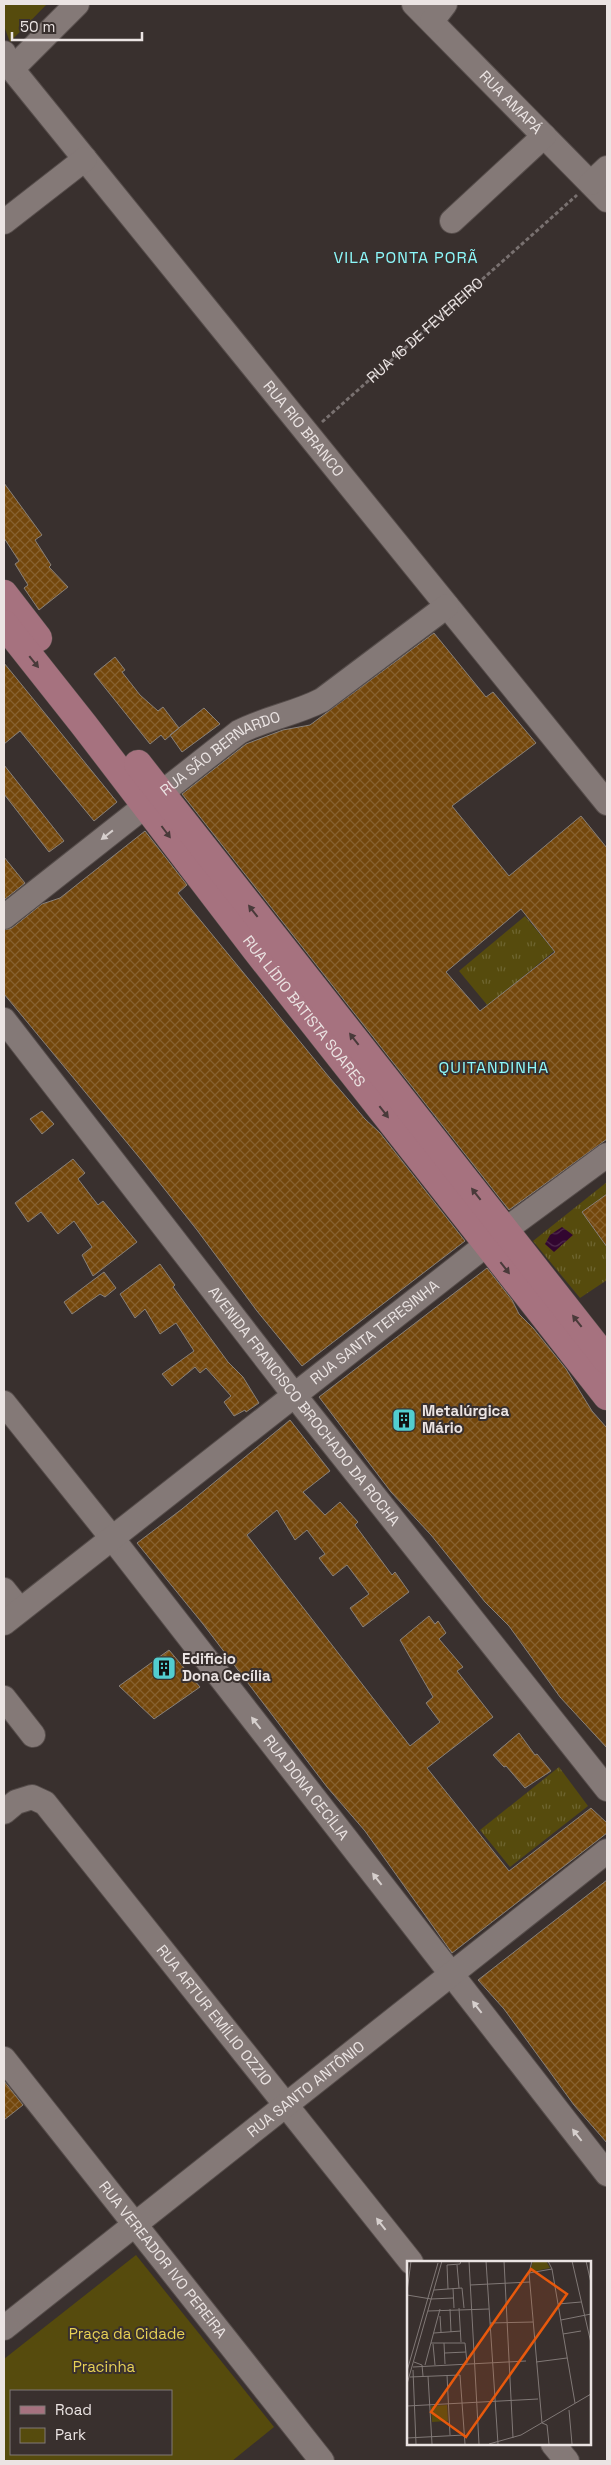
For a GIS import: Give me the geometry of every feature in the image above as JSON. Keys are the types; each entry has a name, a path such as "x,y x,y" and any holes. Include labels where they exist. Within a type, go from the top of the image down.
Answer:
{"main road":[{"name":"RUA LÍDIO BATISTA SOARES","path":"4,594 153,799 496,1237 607,1396"},
{"name":"RUA LÍDIO BATISTA SOARES","path":"4,624 153,799"},
{"name":"RUA LÍDIO BATISTA SOARES","path":"496,1237 607,1360"}],"street":[{"path":"8,61 77,4"},
{"name":"RUA AMAPÁ","path":"414,4 438,12 544,136 599,175 607,200"},
{"name":"RUA RIO BRANCO","path":"8,61 607,803"},
{"path":"452,222 544,136"},
{"path":"4,222 85,158"},
{"name":"RUA SÃO BERNARDO","path":"4,917 239,732 259,722 307,708 322,700 447,606"},
{"name":"AVENIDA FRANCISCO BROCHADO DA ROCHA","path":"4,1020 295,1396 607,1789"},
{"name":"RUA SANTA TERESINHA","path":"12,1616 496,1237 607,1155"},
{"name":"RUA DONA CECÍLIA","path":"4,1403 112,1538 607,2174"},
{"path":"4,1590 12,1616"},
{"path":"4,1698 33,1736"},
{"name":"RUA ARTUR EMÍLIO OZZIO","path":"4,1812 16,1802 32,1796 45,1803 410,2261"},
{"name":"RUA SANTO ANTÔNIO","path":"4,2328 607,1851"},
{"name":"RUA VEREADOR IVO PEREIRA","path":"4,2058 322,2461"}],"path":[{"name":"RUA 16 DE FEVEREIRO","path":"308,434 599,175"}],"green space":[{"path":"4,4 47,4 10,42 4,26"},
{"path":"525,916 554,951 488,1006 459,971"},
{"path":"607,1182 607,1194 582,1212 607,1247 607,1280 580,1298 533,1241"},
{"path":"559,1767 588,1806 510,1867 480,1830"},
{"name":"Praça da Cidade","path":"136,2255 274,2427 232,2461 4,2461 4,2359"}],"water":[{"path":"562,1227 573,1235 554,1252 545,1244 550,1235"}],"building":[{"path":"4,483 42,535 35,540 51,565 49,567 68,587 39,610 24,588 28,585 15,564 19,561 4,538"},
{"path":"434,633 486,697 493,692 536,743 452,806 509,876 581,816 607,848 607,1139 509,1210 182,794 246,744 283,730 310,725","holes":["521,909 555,952 480,1011 446,972"]},
{"path":"115,657 125,670 122,672 140,695 158,711 163,707 179,728 165,740 161,735 150,744 94,674"},
{"path":"4,663 117,802 94,821 20,731 4,744"},
{"path":"204,708 220,724 182,752 170,735"},
{"path":"4,765 64,841 49,852 4,794"},
{"path":"145,831 187,885 178,893 329,1077 365,1119 380,1133 465,1241 302,1366 257,1311 197,1230 143,1162 4,994 4,930 12,928 42,904 60,898"},
{"path":"4,857 25,883 4,900"},
{"path":"42,1111 54,1124 42,1134 30,1119"},
{"path":"73,1159 85,1173 78,1179 98,1205 103,1201 137,1242 93,1276 82,1255 92,1247 74,1221 58,1234 41,1212 28,1222 15,1203"},
{"path":"607,1194 607,1247 582,1212"},
{"path":"160,1264 175,1285 173,1287 228,1362 243,1377 259,1403 246,1412 245,1410 234,1416 224,1402 231,1396 206,1368 200,1373 195,1367 172,1386 162,1374 194,1351 176,1323 160,1334 145,1309 135,1318 120,1294"},
{"path":"487,1268 512,1300 519,1314 533,1328 566,1369 592,1411 607,1428 607,1748 560,1697 509,1626 485,1602 431,1535 391,1492 319,1397"},
{"path":"104,1272 116,1288 105,1297 100,1294 72,1314 64,1302"},
{"path":"290,1420 330,1471 303,1492 325,1515 340,1502 358,1522 355,1525 392,1575 395,1572 409,1592 363,1627 350,1608 369,1594 347,1565 333,1576 319,1558 325,1554 307,1530 295,1540 277,1510 247,1535 410,1746 440,1722 426,1703 433,1697 400,1640 429,1616 435,1624 438,1621 446,1633 439,1639 463,1667 457,1671 493,1717 427,1768 509,1871 591,1808 607,1823 607,1833 452,1953 365,1831 327,1787 203,1624 137,1543 182,1509"},
{"name":"Edificio Dona Cecília","path":"169,1650 200,1687 154,1719 119,1686"},
{"path":"519,1733 535,1755 537,1754 551,1771 525,1788 506,1766 504,1767 493,1755"},
{"path":"607,1880 607,2143 574,2105 504,2009 478,1980"},
{"path":"4,2081 23,2105 4,2120"}],"place":[{"name":"Metalúrgica Mário","path":"404,1420"},
{"name":"Edificio Dona Cecília","path":"164,1668"}],"district":[{"name":"VILA PONTA PORÃ","path":"406,257"},
{"name":"QUITANDINHA","path":"494,1067"}],"park label":[{"name":"Pracinha","path":"104,2367"}]}
